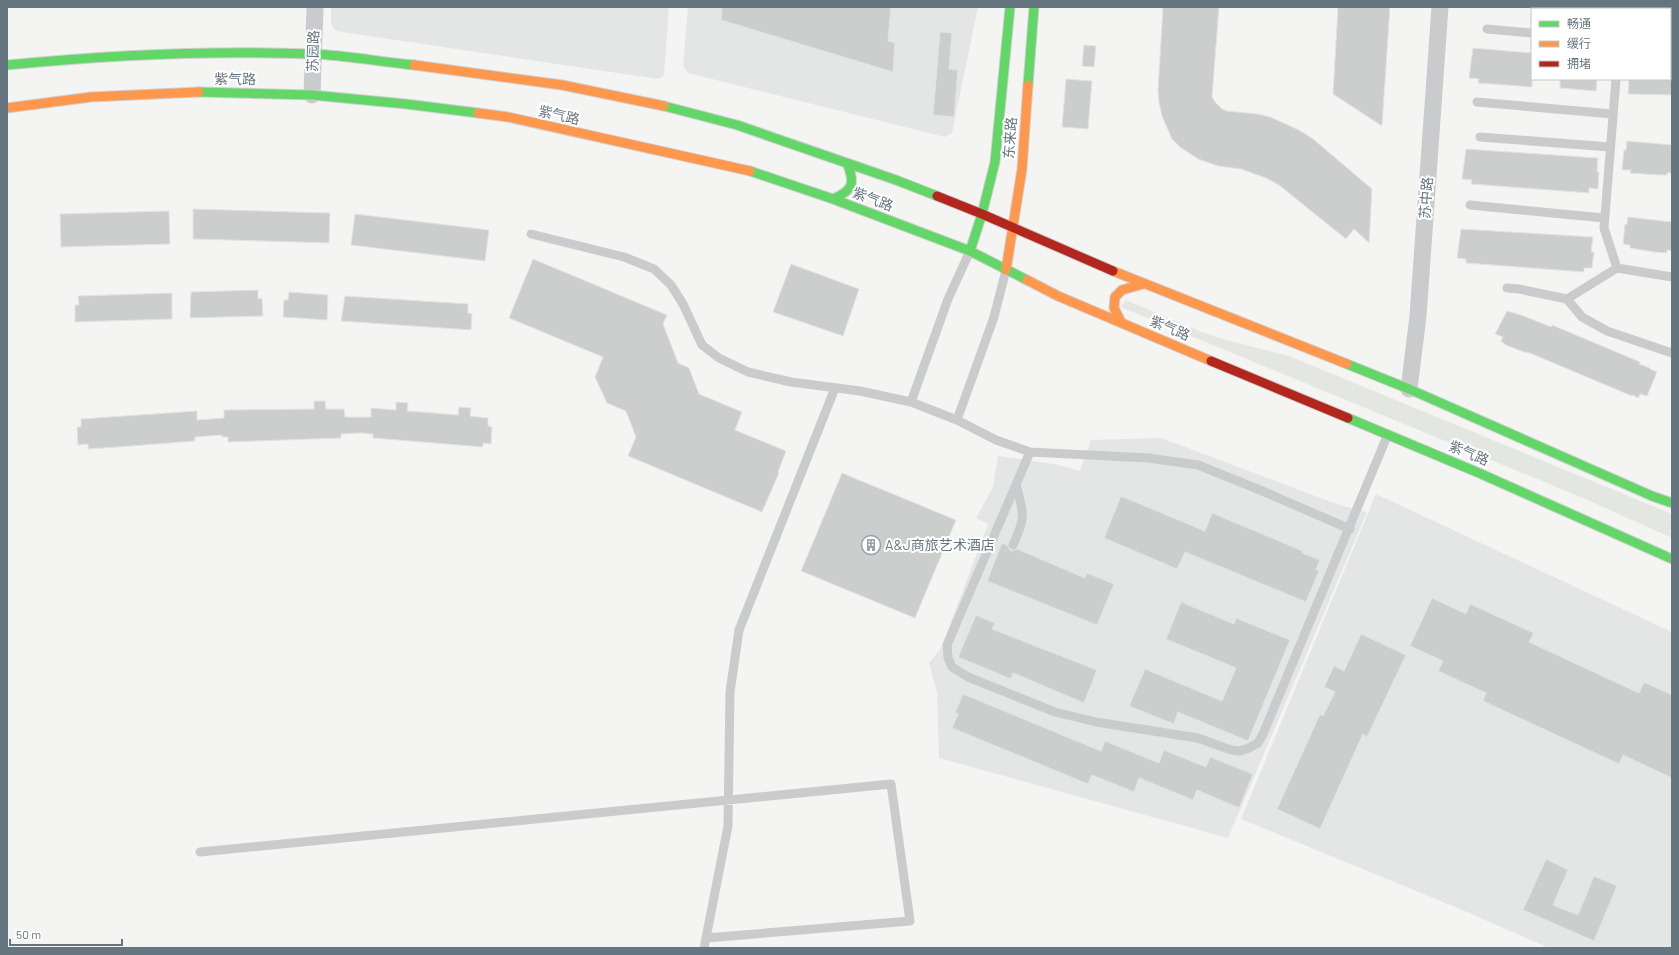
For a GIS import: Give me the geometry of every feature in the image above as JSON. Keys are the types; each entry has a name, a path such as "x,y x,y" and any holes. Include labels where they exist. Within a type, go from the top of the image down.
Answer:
{"main road":[{"name":"东来路","path":"970,251 982,214 995,162 1010,7"},
{"name":"东来路","path":"1006,270 1022,169 1034,7"},
{"name":"紫气路","path":"7,65 86,57 182,53 313,54 562,85 644,101 737,125 896,180 982,214 1143,284 1409,389 1645,493 1672,503"},
{"name":"紫气路","path":"7,108 91,97 185,92 312,95 406,104 508,118 749,171 833,199 970,251 1058,296 1388,434 1672,559"},
{"path":"833,199 846,194 852,184 852,175 847,163"},
{"path":"1121,322 1113,307 1114,297 1123,289 1143,284"}],"street":[{"name":"苏园路","path":"312,95 315,7"},
{"name":"苏中路","path":"1409,389 1418,316 1440,7"}],"lane":[{"path":"1487,29 1531,33"},
{"path":"1616,80 1604,228 1617,268"},
{"path":"1477,102 1613,114"},
{"path":"1480,137 1610,147"},
{"path":"1470,205 1604,218"},
{"path":"531,234 624,257 654,269 672,285 683,304 702,345 719,358 748,372 790,382 860,391 911,402 957,420 996,440 1030,452 1148,458 1198,465 1350,529"},
{"path":"911,402 948,299 970,251"},
{"path":"1566,299 1617,268 1672,277"},
{"path":"957,420 994,317 1006,270"},
{"path":"1506,288 1519,289 1566,299 1582,317 1608,331 1672,353"},
{"path":"704,948 728,826 730,692 739,630 835,388"},
{"path":"1030,452 947,645 948,658 952,667 968,677 1055,712 1096,722 1198,738 1231,750 1240,751 1258,743 1263,734 1350,529 1388,434"},
{"path":"1013,545 1022,525 1023,511 1016,485"},
{"path":"200,852 891,784 910,921 706,938"}],"shaded area":[{"path":"331,7 669,7 664,75 658,79 336,31 331,24"},
{"path":"688,7 978,7 952,133 945,137 688,73 683,66"},
{"path":"1126,300 1199,331 1226,340 1289,356 1672,514 1672,538 1583,498 1121,307"},
{"path":"1161,438 1339,505 1367,512 1228,838 939,758 937,693 929,663 941,648 988,524 976,518 993,487 998,456 1055,464 1080,471 1091,440"},
{"path":"1376,494 1672,632 1672,948 1549,948 1460,909 1241,819"}],"building":[{"path":"722,7 891,7 888,41 895,43 893,72 721,20"},
{"path":"1163,7 1219,7 1212,97 1215,102 1222,109 1227,111 1258,114 1270,117 1299,130 1313,139 1372,189 1369,243 1354,229 1346,239 1279,185 1266,178 1241,169 1218,166 1198,159 1180,147 1172,139 1162,116 1158,90"},
{"path":"1338,7 1390,7 1382,126 1333,94"},
{"path":"940,32 952,33 949,69 958,70 954,117 933,115"},
{"path":"1084,45 1096,46 1094,67 1082,66"},
{"path":"1473,48 1531,53 1532,87 1478,83 1479,79 1469,78"},
{"path":"1066,79 1092,81 1088,129 1062,127"},
{"path":"1672,79 1672,95 1628,94 1629,80"},
{"path":"1560,80 1597,80 1596,91 1560,88"},
{"path":"1627,141 1672,145 1672,173 1660,175 1630,173 1631,170 1622,170 1624,150 1626,150"},
{"path":"1466,149 1598,158 1598,189 1589,188 1589,193 1471,184 1472,180 1462,179"},
{"path":"193,209 330,213 329,243 193,239"},
{"path":"169,211 170,244 61,247 60,214"},
{"path":"355,214 489,230 485,261 351,245"},
{"path":"1628,217 1672,222 1672,251 1667,250 1667,253 1654,252 1630,248 1630,245 1623,244 1625,224 1627,225"},
{"path":"1461,229 1593,237 1591,252 1594,252 1592,268 1584,268 1584,272 1466,263 1466,259 1457,258"},
{"path":"533,259 667,315 663,324 678,363 689,368 699,394 742,412 735,430 786,451 778,472 779,473 762,512 628,456 636,437 626,411 607,403 595,377 603,357 509,318"},
{"path":"791,264 859,289 843,336 773,312"},
{"path":"258,290 258,299 262,298 263,316 190,318 191,292"},
{"path":"289,292 328,295 327,320 283,317 284,300 288,300"},
{"path":"172,293 172,319 75,322 75,305 79,305 78,296"},
{"path":"345,296 468,304 468,313 472,314 471,330 341,321"},
{"path":"1507,311 1551,327 1552,325 1640,362 1639,364 1657,372 1647,396 1640,394 1638,398 1633,395 1632,396 1530,353 1506,345 1501,341 1503,337 1495,334"},
{"path":"314,401 325,401 326,409 344,409 345,417 371,417 371,408 396,410 396,402 408,403 407,411 458,415 459,407 471,408 470,416 488,418 488,426 492,427 491,444 483,443 483,447 373,438 373,434 361,433 341,434 341,438 228,442 228,437 222,437 222,435 195,437 195,441 88,449 88,444 78,445 77,427 81,427 81,419 197,411 197,420 224,418 224,410 314,409"},
{"name":"A&J商旅艺术酒店","path":"842,473 956,520 915,618 801,571"},
{"path":"1121,496 1205,531 1212,513 1303,551 1302,553 1320,560 1316,569 1319,571 1306,602 1185,552 1177,569 1104,538"},
{"path":"1002,543 1007,545 1011,551 1017,549 1085,578 1087,573 1114,584 1097,625 987,581"},
{"path":"1432,598 1466,614 1470,604 1534,633 1529,642 1639,693 1644,682 1672,695 1672,778 1623,755 1619,764 1483,701 1486,693 1438,671 1443,661 1410,646"},
{"path":"1181,602 1234,624 1236,618 1290,640 1248,741 1178,712 1174,724 1129,706 1145,669 1222,701 1236,668 1166,639"},
{"path":"976,615 995,623 992,629 1097,670 1084,703 1013,673 1011,679 958,657"},
{"path":"1361,634 1406,655 1367,737 1363,734 1320,829 1277,809 1320,714 1323,716 1335,692 1324,687 1334,666 1344,671"},
{"path":"963,694 1101,751 1105,741 1159,763 1164,750 1206,767 1210,757 1253,774 1239,808 1197,790 1193,800 1139,778 1134,792 1092,775 1088,784 952,728 958,714 955,713"},
{"path":"1546,859 1568,870 1553,905 1578,915 1594,876 1617,886 1594,941 1523,910"}],"traffic: fast":[{"path":"970,251 982,214 995,162 1010,7"},
{"path":"1028,85 1034,7"},
{"path":"7,65 83,58 197,53 274,53 325,55 414,65"},
{"path":"199,92 312,95 478,113"},
{"path":"664,106 737,125 896,180 937,196"},
{"path":"833,199 840,196 849,189 851,185 852,181 847,163"},
{"path":"750,171 833,199 970,251 1027,280"},
{"path":"1347,364 1409,389 1652,496 1672,503"},
{"path":"1348,418 1479,473 1672,559"}],"traffic: slow":[{"path":"414,65 562,85 664,106"},
{"path":"1006,270 1022,169 1028,85"},
{"path":"7,108 91,97 199,92"},
{"path":"478,113 508,117 750,171"},
{"path":"1113,271 1347,364"},
{"path":"1027,280 1058,296 1211,361"},
{"path":"1121,322 1114,308 1115,297 1122,290 1143,284"}],"traffic: jam":[{"path":"937,196 1113,271"},
{"path":"1211,361 1348,418"}],"place":[{"name":"A&J商旅艺术酒店","path":"871,545"}]}
